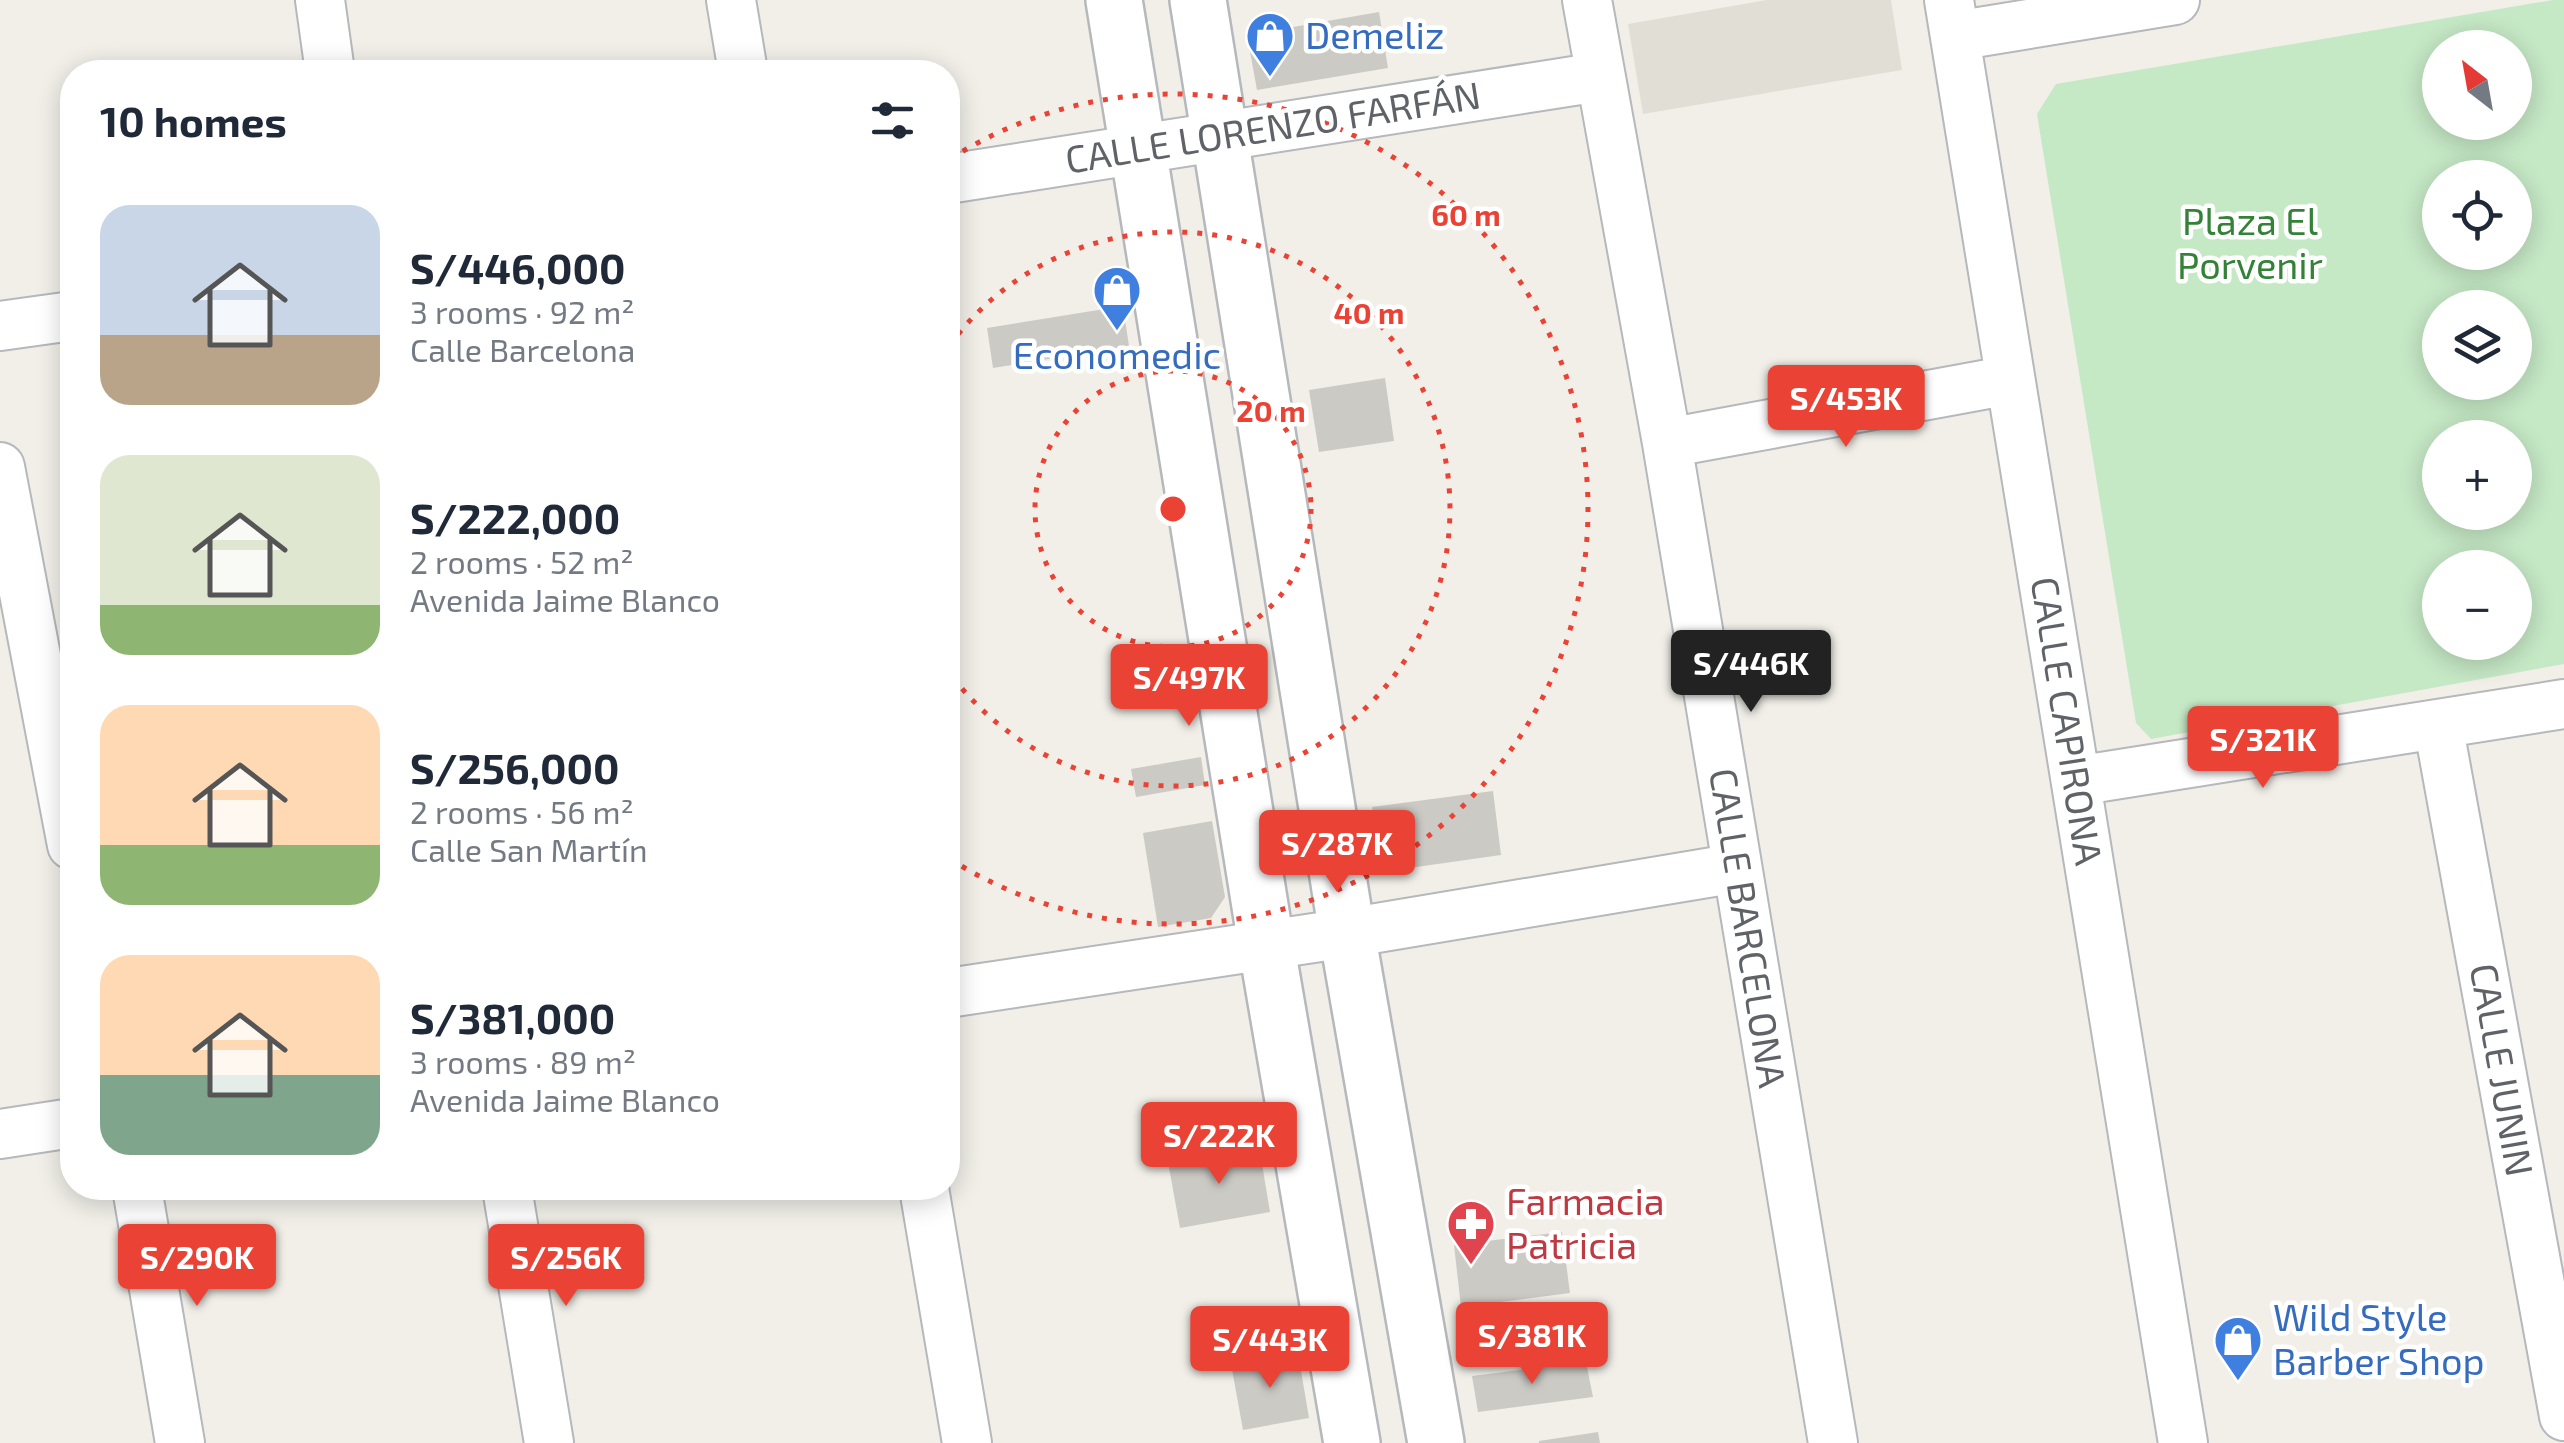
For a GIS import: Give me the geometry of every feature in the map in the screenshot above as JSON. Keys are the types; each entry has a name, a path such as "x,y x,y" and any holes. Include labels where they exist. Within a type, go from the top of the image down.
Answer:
{"street":[{"path":"320,0 328,60"},
{"path":"731,0 741,60"},
{"path":"1114,0 1266,944 1352,1443"},
{"path":"1198,0 1347,933 1436,1443"},
{"name":"CALLE BARCELONA","path":"1587,0 1667,444 1833,1443"},
{"path":"1952,18 2174,0"},
{"name":"CALLE CAPIRONA","path":"1952,18 2183,1443"},
{"name":"CALLE LORENZO FARFÁN","path":"960,177 1599,77"},
{"path":"0,326 60,318"},
{"path":"1667,444 2010,380"},
{"path":"0,467 60,782"},
{"path":"2076,781 2564,704"},
{"name":"CALLE JUNIN","path":"2438,724 2564,1416"},
{"path":"960,990 1347,933 1738,868"},
{"path":"0,1134 60,1125"},
{"path":"139,1200 180,1443"},
{"path":"508,1200 550,1443"},
{"path":"926,1200 967,1443"}],"shaded area":[{"path":"1767,0 1891,0 1902,70 1643,114 1628,24"}],"green space":[{"name":"Plaza El Porvenir","path":"2564,0 2564,664 2151,739 2136,723 2037,114 2056,84"}],"building":[{"path":"1379,12 1388,68 1257,90 1247,35"},
{"path":"1123,306 1129,346 993,368 987,328"},
{"path":"1385,378 1394,441 1319,452 1309,390"},
{"path":"1201,757 1205,785 1136,797 1131,769"},
{"path":"1493,791 1501,855 1381,872 1372,807"},
{"path":"1212,821 1225,897 1211,918 1158,927 1143,833"},
{"path":"1259,1146 1270,1212 1180,1228 1168,1162"},
{"path":"1562,1232 1570,1293 1461,1307 1454,1245"},
{"path":"1298,1353 1309,1418 1243,1430 1231,1364"},
{"path":"1586,1362 1593,1397 1478,1412 1472,1376"},
{"path":"1598,1432 1600,1443 1539,1443 1539,1441"}],"place":[{"name":"Demeliz","path":"1270,78"},
{"name":"Economedic","path":"1117,332"},
{"name":"Farmacia Patricia","path":"1471,1266"},
{"name":"Wild Style Barber Shop","path":"2238,1382"}]}
